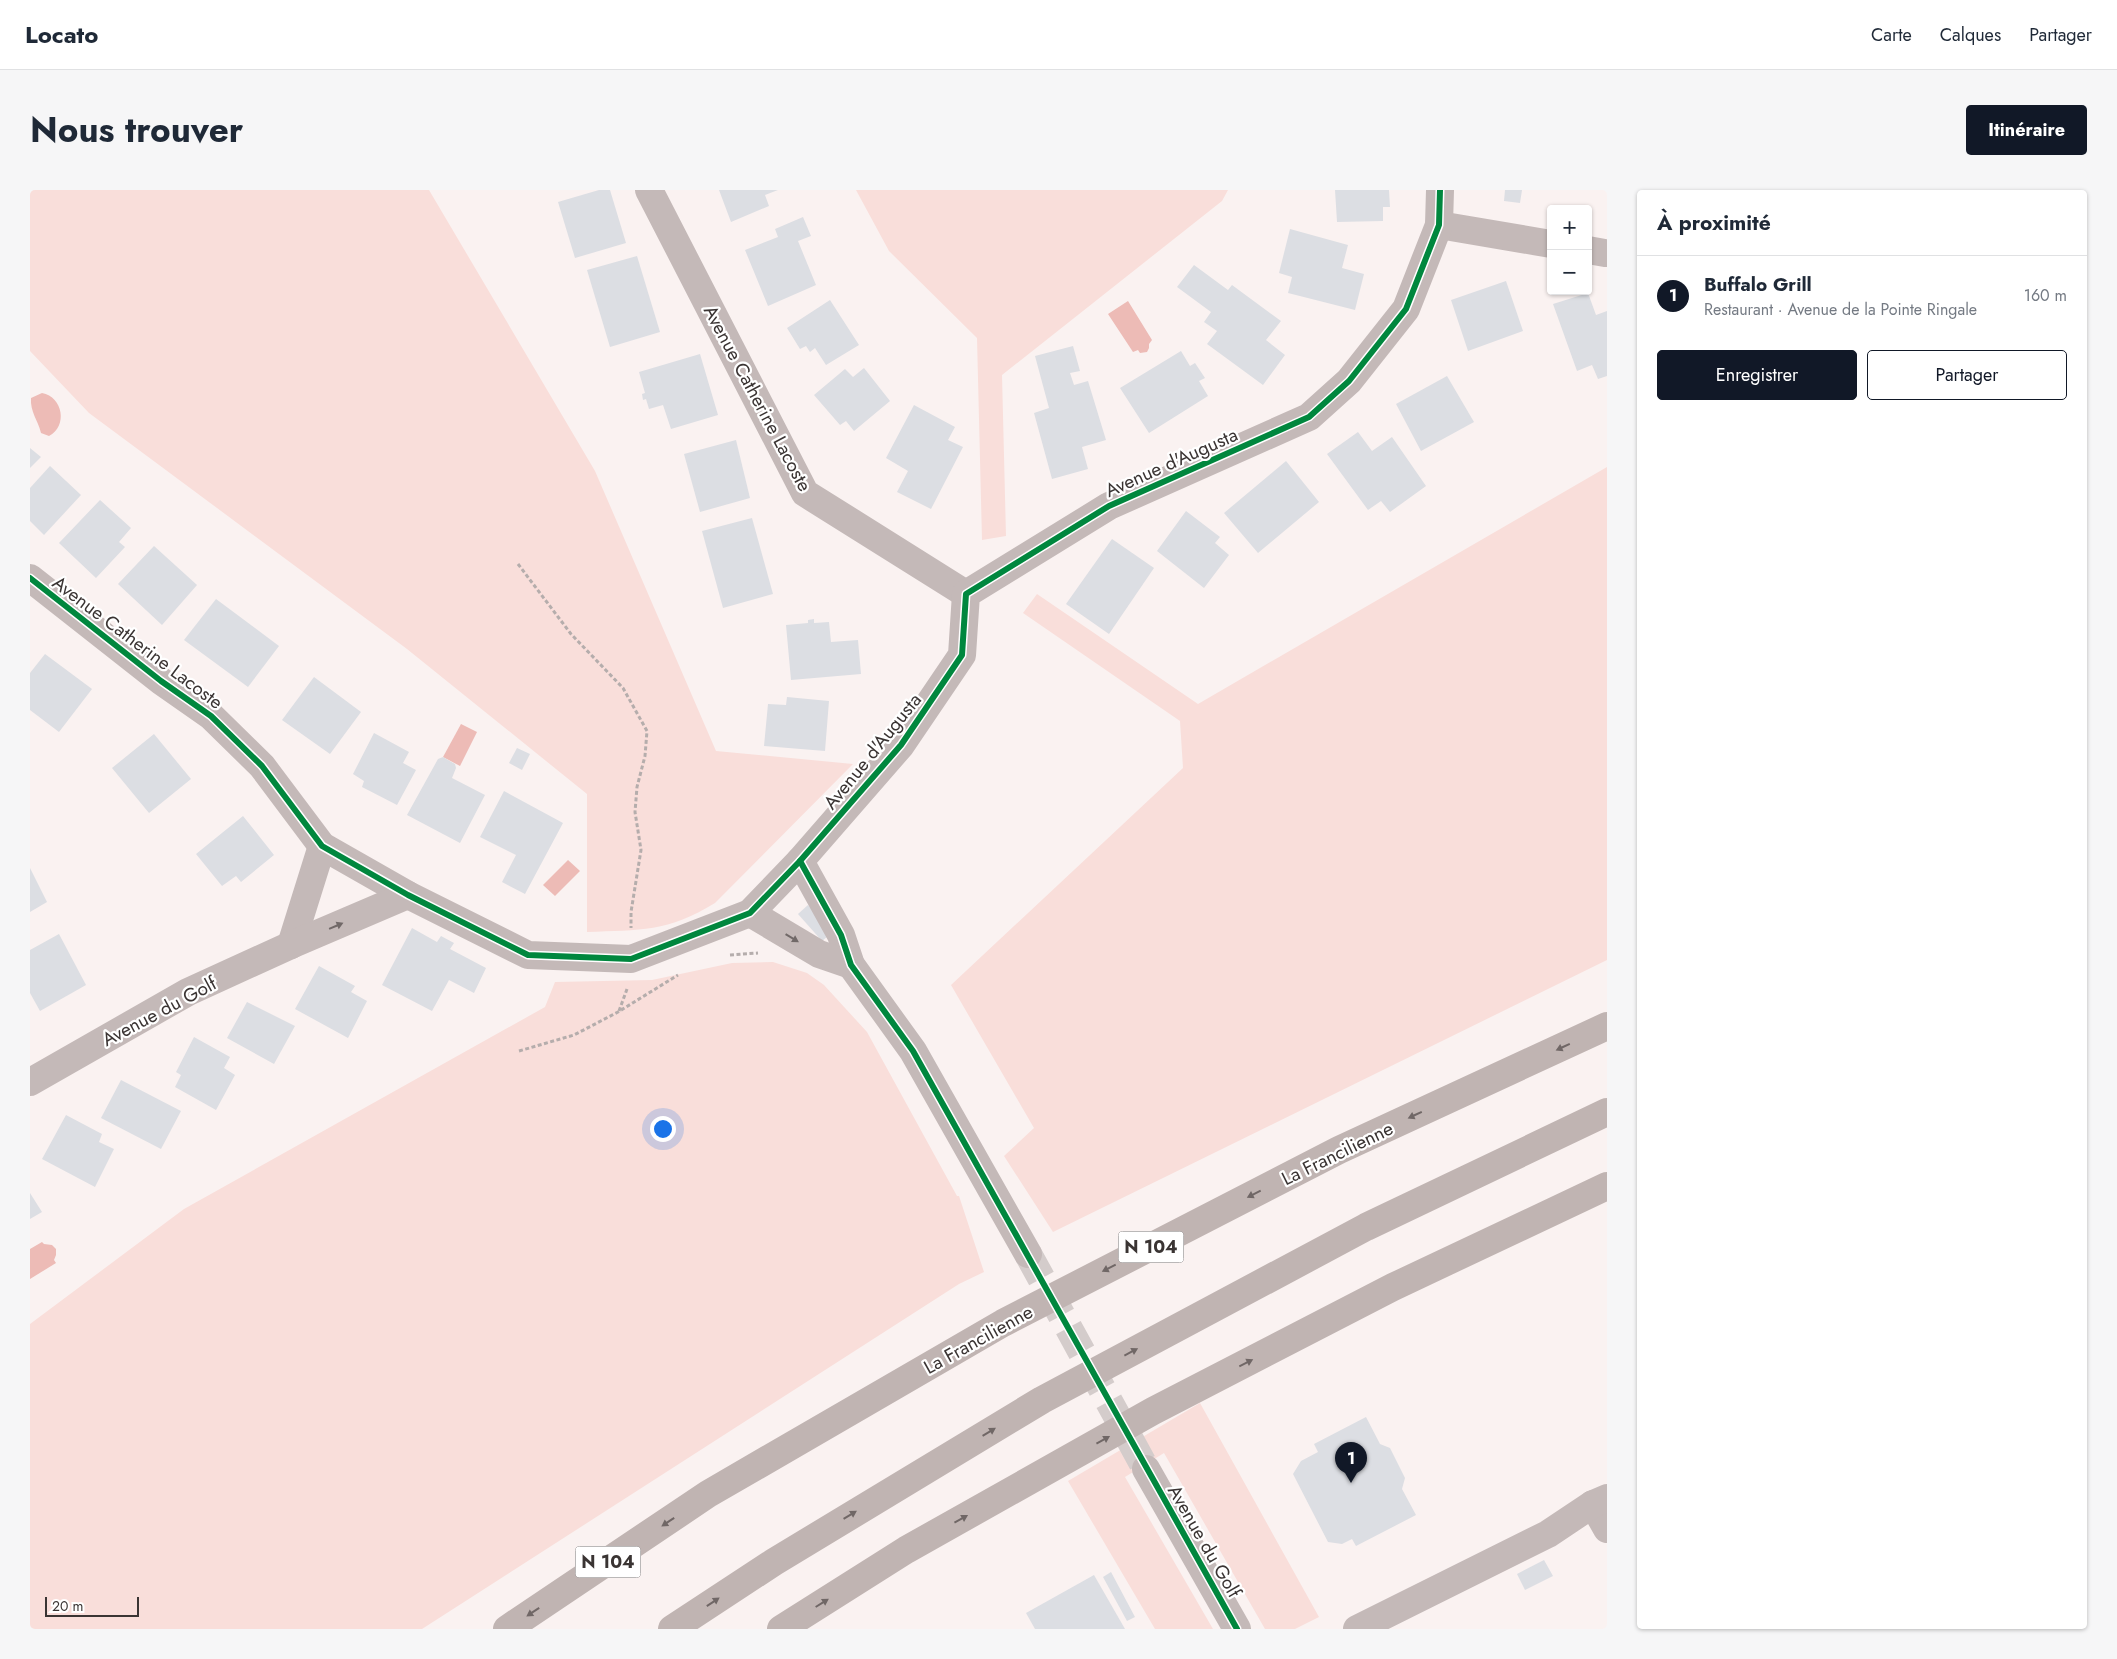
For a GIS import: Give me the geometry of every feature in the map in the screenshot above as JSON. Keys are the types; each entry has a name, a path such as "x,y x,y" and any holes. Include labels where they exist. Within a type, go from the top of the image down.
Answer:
{"highway":[{"name":"La Francilienne","path":"507,1629 708,1494 1003,1323 1340,1150 1607,1026"},
{"path":"672,1629 774,1562 1042,1400 1366,1227 1607,1112"},
{"path":"1572,1130 1607,1134"},
{"path":"781,1629 906,1550 1153,1412 1393,1287 1607,1186"}],"street":[{"name":"Avenue Catherine Lacoste","path":"649,190 805,493 966,594"},
{"name":"Avenue d'Augusta","path":"750,913 800,861 901,745 962,655 966,594 1109,506 1309,416 1349,381 1406,309 1439,225 1440,190"},
{"path":"1439,225 1547,243"},
{"name":"Avenue Catherine Lacoste","path":"30,578 161,681 212,716 262,766 322,846"},
{"path":"291,945 322,846 408,895 528,954 631,959 750,913 819,954 851,965"},
{"path":"800,861 841,935 851,965 913,1051 1028,1254"},
{"name":"Avenue du Golf","path":"30,1082 188,992 408,895"},
{"name":"Avenue du Golf","path":"1146,1469 1237,1629"},
{"path":"1357,1629 1548,1534 1600,1501 1607,1529"}],"path":[{"path":"518,564 571,634 622,688 647,731 645,756 636,787 635,812 641,850 631,912 631,959 627,990 618,1012"},
{"path":"724,955 761,953"},
{"path":"519,1051 574,1034 618,1012 684,971"}],"shaded area":[{"path":"30,190 429,190 595,471 716,751 853,764 715,903 683,919 653,928 587,932 587,794 407,649 89,413 30,351"},
{"path":"856,190 1228,190 1222,201 1002,375 1006,536 982,540 977,338 889,251"},
{"path":"1128,301 1152,340 1147,352 1140,353 1138,350 1133,352 1108,314"},
{"path":"42,393 55,400 60,412 59,426 49,436 41,433 32,408 31,398"},
{"path":"1607,467 1607,960 1053,1232 1004,1156 1034,1128 951,985 1183,768 1180,721 1023,613 1037,594 1198,704"},
{"path":"461,724 477,732 460,766 443,757"},
{"path":"568,860 580,871 555,896 543,885"},
{"path":"773,962 807,973 824,985 867,1032 957,1196 959,1196 984,1272 959,1284 422,1629 30,1629 30,1324 184,1209 545,1007 555,982 652,980 732,963"},
{"path":"42,1242 52,1245 56,1249 54,1260 56,1263 30,1279 30,1249"},
{"path":"1200,1403 1319,1617 1295,1629 1265,1629 1164,1453 1125,1477 1213,1629 1155,1629 1068,1481"}],"building":[{"path":"599,190 610,190 626,243 575,258 558,202"},
{"path":"719,190 778,190 765,195 769,206 731,222"},
{"path":"1335,190 1389,190 1390,207 1383,207 1383,221 1337,222"},
{"path":"1505,190 1522,190 1520,203 1504,201"},
{"path":"803,217 811,236 798,241 816,285 768,306 745,250 778,237 775,229"},
{"path":"1290,229 1348,245 1342,268 1364,274 1355,310 1288,293 1292,277 1279,273"},
{"path":"637,256 660,332 610,347 587,270"},
{"path":"1194,265 1228,290 1232,285 1281,321 1266,340 1285,355 1263,385 1207,344 1217,331 1204,322 1211,312 1177,287"},
{"path":"1506,281 1523,331 1468,351 1451,300"},
{"path":"1582,295 1589,295 1596,315 1607,311 1607,376 1598,379 1592,365 1577,371 1553,304"},
{"path":"830,300 859,345 826,365 815,348 810,352 806,346 800,349 787,328"},
{"path":"1073,346 1080,371 1070,373 1074,385 1088,381 1106,440 1082,447 1088,469 1052,479 1034,413 1049,408 1035,356"},
{"path":"1181,351 1190,366 1195,363 1205,378 1199,381 1208,396 1149,433 1120,388"},
{"path":"700,354 718,415 671,429 663,405 649,409 646,399 643,400 642,394 645,393 639,372"},
{"path":"864,368 890,401 854,431 846,421 840,425 814,395 845,369 853,377"},
{"path":"1447,376 1474,422 1421,451 1396,404"},
{"path":"914,405 955,427 948,440 963,447 931,509 897,492 908,471 886,458"},
{"path":"1358,432 1372,451 1392,437 1426,486 1390,512 1381,501 1368,510 1327,454"},
{"path":"736,440 750,498 700,512 684,454"},
{"path":"30,448 41,457 30,468"},
{"path":"1286,461 1319,502 1258,553 1224,513"},
{"path":"50,466 81,495 44,535 30,521 30,488"},
{"path":"100,500 131,528 119,542 125,547 96,578 59,543"},
{"path":"1186,511 1220,537 1215,543 1229,555 1204,588 1157,551"},
{"path":"752,518 773,594 723,608 702,531"},
{"path":"1112,539 1154,568 1109,634 1066,604"},
{"path":"154,546 197,585 162,625 118,584"},
{"path":"216,599 279,646 248,687 184,640"},
{"path":"814,619 814,623 829,622 831,642 858,640 861,674 791,680 786,625 808,623 808,620"},
{"path":"45,654 92,689 59,732 30,710 30,673"},
{"path":"314,677 361,712 330,754 282,720"},
{"path":"787,697 829,701 825,751 764,746 768,704 786,705"},
{"path":"374,733 409,752 403,763 416,770 397,805 362,787 364,781 353,774"},
{"path":"154,734 191,779 149,813 112,768"},
{"path":"517,748 530,754 522,770 509,763"},
{"path":"443,757 455,764 456,768 452,778 485,795 460,843 407,815 438,759"},
{"path":"504,791 563,823 525,894 502,882 516,855 480,837"},
{"path":"243,816 274,855 241,882 236,876 222,886 196,854"},
{"path":"30,868 47,902 30,912"},
{"path":"808,905 833,932 822,941 798,914"},
{"path":"412,928 437,942 441,936 454,943 450,949 486,968 474,993 449,980 432,1011 382,985"},
{"path":"59,934 86,985 40,1011 30,993 30,950"},
{"path":"319,966 355,986 351,992 367,1001 348,1038 295,1009"},
{"path":"247,1002 295,1026 274,1064 227,1038"},
{"path":"194,1037 230,1057 224,1068 235,1075 216,1110 175,1087 181,1075 176,1072"},
{"path":"121,1080 181,1111 161,1149 101,1118"},
{"path":"66,1115 102,1134 99,1142 114,1149 95,1187 42,1159"},
{"path":"30,1193 42,1212 30,1219"},
{"path":"1366,1417 1380,1444 1390,1448 1405,1478 1402,1489 1416,1515 1356,1546 1352,1539 1342,1544 1328,1542 1293,1474 1301,1461 1318,1452 1314,1444"},
{"path":"1544,1560 1553,1576 1525,1590 1517,1574"},
{"path":"1111,1572 1135,1617 1127,1621 1103,1577"},
{"path":"1094,1575 1125,1629 1035,1629 1026,1613"}],"tunnel":[{"path":"1028,1254 1146,1469"}],"cycle path":[{"path":"30,578 161,681 211,716 262,766 322,846 408,895 528,955 631,959 750,913 800,861 901,745 962,655 966,594 1109,506 1309,417 1349,381 1406,309 1439,225 1440,190"},
{"path":"800,861 841,935 851,965 913,1051 1237,1629"}],"place":[{"name":"Buffalo Grill","path":"1351,1483"}]}
